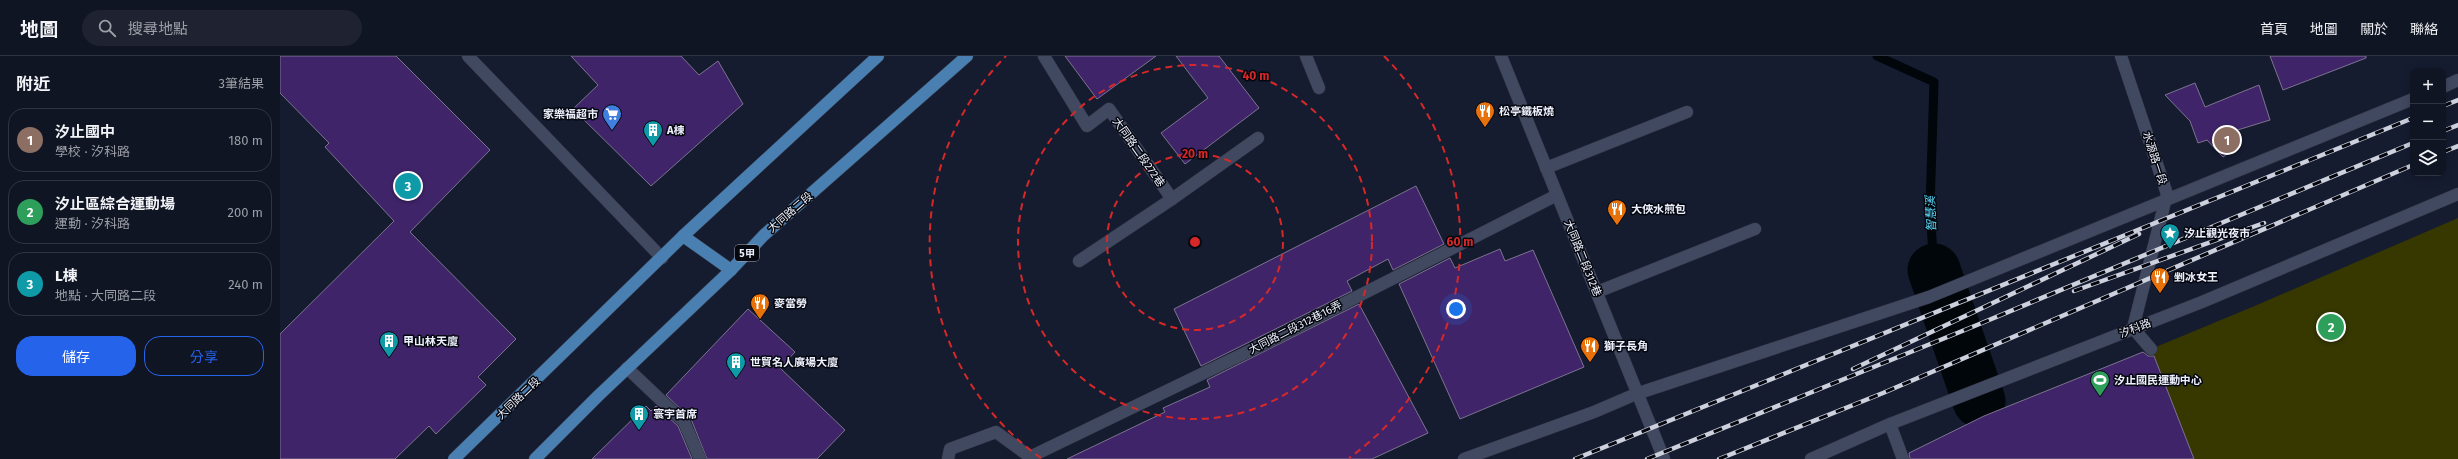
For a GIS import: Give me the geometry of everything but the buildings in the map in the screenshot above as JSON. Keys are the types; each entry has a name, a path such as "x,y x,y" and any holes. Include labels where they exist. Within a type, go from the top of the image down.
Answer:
{"main road":[{"name":"大同路二段","path":"454,459 683,236 878,56"},
{"name":"大同路二段","path":"535,459 627,368 731,270 764,235 967,56"},
{"path":"683,236 731,270"}],"street":[{"path":"468,56 662,258"},
{"name":"大同路二段272巷","path":"1044,56 1086,126 1109,108 1172,199 1258,138"},
{"path":"1306,56 1319,88"},
{"name":"大同路二段312巷","path":"1501,56 1597,292 1636,394 1664,459"},
{"name":"水源路一段","path":"2122,56 2167,194 2133,328"},
{"path":"2446,86 2458,80"},
{"path":"1464,459 1594,412 1636,394 1929,297 2410,100"},
{"path":"1546,168 1688,112"},
{"name":"汐科路","path":"1811,459 1890,424 2133,328 2458,194"},
{"name":"大同路二段312巷16弄","path":"1032,457 1272,340 1557,195"},
{"path":"1079,261 1172,199"},
{"path":"1597,292 1755,228"},
{"path":"2133,328 2151,348"},
{"path":"627,368 684,422 700,459"},
{"path":"1890,424 1903,459"},
{"path":"948,459 950,449 996,432 1032,457"}],"shaded area":[{"path":"2458,218 2458,459 2194,459 2151,349"}],"waterway":[{"name":"智慧溪","path":"1877,56 1934,82 1930,208 1934,270"},
{"name":"智慧溪","path":"1934,270 1979,401"}],"railway":[{"path":"2446,105 2458,100"},
{"path":"1575,459 2410,119"},
{"path":"2446,130 2458,125"},
{"path":"1647,459 1977,325 2410,144"},
{"path":"2446,151 2458,146"},
{"path":"1719,459 1883,393 2410,166"},
{"path":"2074,291 2264,223"},
{"path":"1853,369 2139,234"}],"place":[{"name":"松亭鐵板燒","path":"1485,128"},
{"name":"家樂福超市","path":"612,131"},
{"name":"汐止國中","path":"2227,140"},
{"name":"A棟","path":"653,147"},
{"name":"L棟","path":"408,186"},
{"name":"大俠水煎包","path":"1617,226"},
{"name":"汐止觀光夜市","path":"2170,250"},
{"name":"剉冰女王","path":"2160,294"},
{"name":"麥當勞","path":"760,320"},
{"name":"汐止區綜合運動場","path":"2331,327"},
{"name":"甲山林天廈","path":"389,358"},
{"name":"獅子長角","path":"1590,363"},
{"name":"世貿名人廣場大廈","path":"736,379"},
{"name":"汐止國民運動中心","path":"2100,397"},
{"name":"寰宇首席","path":"639,431"}]}
